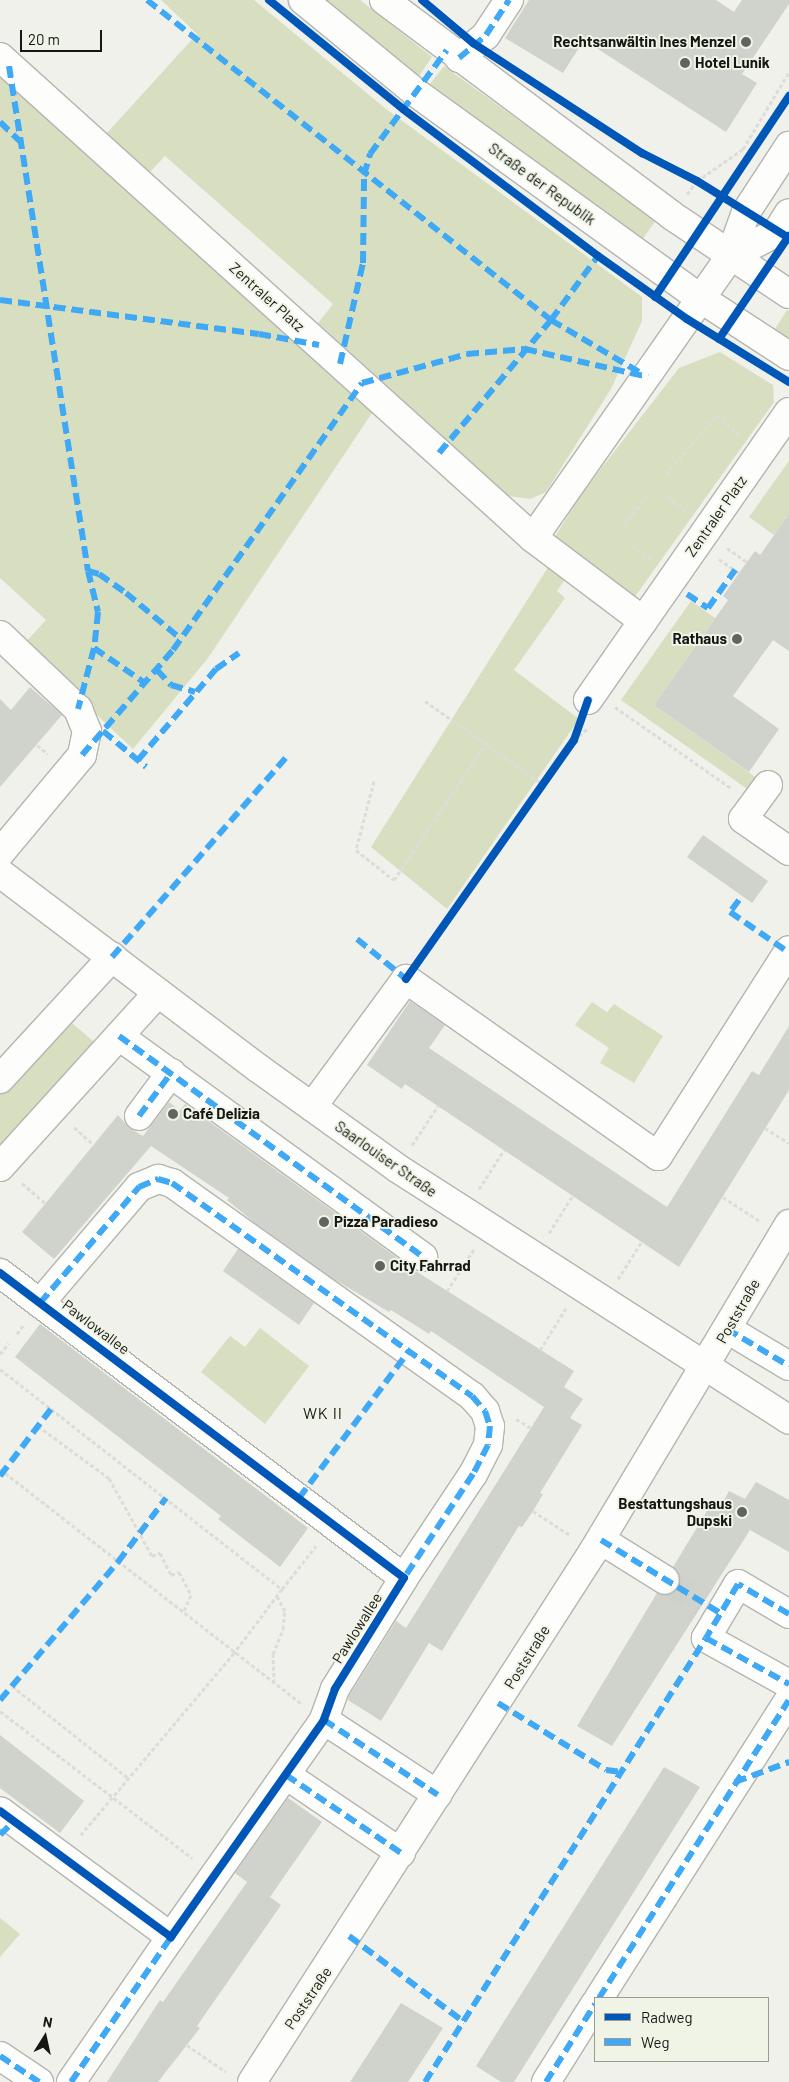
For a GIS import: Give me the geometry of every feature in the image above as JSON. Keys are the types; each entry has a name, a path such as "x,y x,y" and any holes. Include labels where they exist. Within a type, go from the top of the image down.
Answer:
{"street":[{"name":"Straße der Republik","path":"303,0 415,92 700,298 789,356"},
{"path":"384,0 459,58 730,257 789,294"},
{"path":"459,58 486,35 509,0"},
{"name":"Zentraler Platz","path":"0,58 532,538 643,621"},
{"path":"532,538 730,257 746,212 789,146"},
{"path":"730,257 777,232 789,214"},
{"name":"Zentraler Platz","path":"598,701 643,621 789,412"},
{"path":"0,635 78,709 87,731 82,755 0,852"},
{"path":"761,795 743,819 789,851"},
{"name":"Saarlouiser Straße","path":"0,872 312,1108 397,1168 533,1258 789,1420"},
{"path":"312,1108 406,979 658,1156 789,950"},
{"path":"0,1079 112,957"},
{"path":"0,1168 158,993"},
{"path":"119,1036 423,1257"},
{"path":"139,1116 171,1073"},
{"path":"40,1303 139,1187 158,1179 172,1183 472,1396 485,1411 490,1426 488,1445 473,1474 404,1578"},
{"name":"Poststraße","path":"241,2078 401,1853 598,1545 786,1229"},
{"name":"Pawlowallee","path":"0,1273 404,1578 335,1689 324,1720 71,2082"},
{"path":"727,1329 789,1366"},
{"path":"598,1545 666,1580"},
{"path":"789,1614 738,1584 712,1608 706,1638 789,1684"},
{"path":"600,1997 789,1700"},
{"path":"324,1720 438,1795"},
{"path":"286,1775 401,1853"},
{"path":"0,1811 171,1937"},
{"path":"546,2082 594,2006"},
{"path":"0,2056 39,2082"}],"path":[{"path":"697,181 744,149 789,72"},
{"path":"666,474 717,416 760,453"},
{"path":"624,524 646,497"},
{"path":"734,553 747,562"},
{"path":"726,563 739,573"},
{"path":"425,701 544,785"},
{"path":"598,701 761,795"},
{"path":"374,781 356,850 394,880 485,745"},
{"path":"397,1168 438,1106"},
{"path":"765,1128 789,1143"},
{"path":"464,1213 504,1150"},
{"path":"533,1258 573,1195"},
{"path":"723,1197 786,1229"},
{"path":"447,1291 487,1228"},
{"path":"603,1302 642,1241"},
{"path":"540,1350 580,1287"},
{"path":"0,1354 9,1343"},
{"path":"0,1369 282,1589"},
{"path":"38,1426 109,1478 152,1556 160,1553 171,1575 179,1572 192,1595 183,1613"},
{"path":"0,1469 234,1653 324,1720"},
{"path":"533,1512 598,1545"},
{"path":"63,1857 234,1653 333,1524"},
{"path":"274,1683 273,1654 283,1629 285,1611 277,1596"},
{"path":"12,1686 128,1778"},
{"path":"0,1711 111,1798 215,1875"},
{"path":"187,2046 241,2078"}],"green space":[{"path":"161,0 254,0 386,109 642,297 642,321 611,389 546,492 530,499 509,496 318,323 333,304 165,156 150,172 107,133 197,34"},
{"path":"322,0 360,0 432,57 419,76"},
{"path":"444,66 656,220 642,240 430,84"},
{"path":"0,74 374,410 208,658 133,749 23,645 46,620 0,578"},
{"path":"787,310 789,311 789,338 775,329"},
{"path":"720,352 773,385 774,402 634,598 554,538 583,492 679,368"},
{"path":"789,461 789,514 774,535 749,517"},
{"path":"550,564 566,578 557,591 565,598 514,670 579,719 447,909 371,847"},
{"path":"691,601 715,618 654,705 761,781 750,791 621,700"},
{"path":"592,1002 607,1012 614,1004 663,1036 634,1083 600,1063 609,1048 575,1025"},
{"path":"66,1018 99,1046 0,1153 0,1089"},
{"path":"260,1328 309,1366 265,1424 201,1372 230,1336 245,1347"},
{"path":"0,1918 20,1934 0,1957"}],"building":[{"name":"Hotel Lunik","path":"529,0 716,0 734,12 742,0 789,0 789,4 742,74 757,83 726,132 584,40 563,73 505,38"},
{"name":"Rathaus","path":"789,514 789,651 773,640 733,696 779,729 749,772 654,705 728,600 723,596 739,573 755,551 760,555"},
{"path":"30,687 62,715 0,787 0,699 11,710"},
{"path":"703,835 768,881 752,903 687,857"},
{"path":"410,1001 445,1025 429,1048 667,1207 752,1071 759,1075 789,1026 789,1090 679,1267 405,1084 402,1089 367,1065"},
{"path":"169,1102 180,1111 185,1104 414,1270 574,1371 564,1387 583,1399 570,1418 582,1425 540,1493 543,1494 533,1511 522,1527 519,1526 442,1651 429,1643 381,1721 348,1700 349,1696 396,1621 406,1628 544,1407 431,1331 429,1334 391,1310 389,1312 332,1278 255,1223 227,1200 229,1198 151,1146 54,1259 22,1232 118,1115 129,1128 143,1136"},
{"path":"238,1249 314,1303 299,1325 223,1271"},
{"path":"40,1324 308,1528 280,1567 218,1519 221,1516 15,1357"},
{"path":"756,1482 789,1500 789,1552 750,1530 612,1746 577,1726 657,1593 672,1594 678,1588 679,1573 673,1567 710,1506 718,1511 729,1491 745,1499"},
{"path":"0,1735 84,1801 60,1833 0,1788"},
{"path":"664,1767 700,1787 514,2082 501,2082 476,2066"},
{"path":"288,1798 322,1822 270,1897 281,1905 197,2026 200,2028 158,2082 107,2082 160,2000 163,2002 247,1882 235,1873"},
{"path":"401,2003 443,2028 408,2082 350,2082"}],"tunnel":[{"path":"665,1580 703,1603"}],"marked path":[{"path":"147,0 551,320 639,372"},
{"path":"459,58 486,35 509,0"},
{"path":"340,364 363,263 364,175 370,154 447,50"},
{"path":"9,66 88,571 98,612 94,648 78,709"},
{"path":"0,122 21,142"},
{"path":"439,453 551,320 598,256"},
{"path":"0,300 259,334 319,345"},
{"path":"82,755 173,650 362,383 467,354 525,349 648,377"},
{"path":"687,594 708,608 735,570"},
{"path":"88,571 99,574 126,593 181,639"},
{"path":"94,648 145,683"},
{"path":"138,760 216,669 239,653"},
{"path":"157,670 171,685 195,692"},
{"path":"103,731 146,767"},
{"path":"112,957 288,755"},
{"path":"739,900 730,912 788,952"},
{"path":"357,939 406,979 409,975"},
{"path":"119,1036 423,1257"},
{"path":"139,1116 171,1073"},
{"path":"40,1303 139,1187 158,1179 172,1183 472,1396 485,1411 490,1426 488,1445 473,1474 404,1578"},
{"path":"727,1329 789,1366"},
{"path":"299,1498 409,1351"},
{"path":"0,1476 51,1409"},
{"path":"0,1700 118,1562 166,1498"},
{"path":"601,1540 720,1613"},
{"path":"789,1614 738,1584 706,1638 789,1684"},
{"path":"425,2082 706,1638"},
{"path":"600,1997 789,1700"},
{"path":"498,1703 606,1770 622,1772"},
{"path":"324,1720 438,1795"},
{"path":"735,1782 789,1762"},
{"path":"286,1775 401,1853"},
{"path":"0,1835 14,1821"},
{"path":"349,1936 464,2022"},
{"path":"71,2082 171,1937"},
{"path":"546,2082 594,2006"},
{"path":"0,2056 39,2082"}],"cycle path":[{"path":"269,0 403,109 598,256 687,319 789,382"},
{"path":"422,0 473,43 642,153 697,181 789,238"},
{"path":"655,297 789,96"},
{"path":"719,339 789,236"},
{"path":"406,979 574,740 588,700"},
{"path":"0,1273 404,1578 335,1689 324,1720 171,1937 0,1811"}],"place":[{"name":"Rechtsanwältin Ines Menzel","path":"746,42"},
{"name":"Hotel Lunik","path":"685,63"},
{"name":"Rathaus","path":"737,639"},
{"name":"Café Delizia","path":"173,1114"},
{"name":"Pizza Paradieso","path":"324,1222"},
{"name":"City Fahrrad","path":"380,1266"},
{"name":"Bestattungshaus Dupski","path":"742,1512"}],"district":[{"name":"WK II","path":"323,1413"}]}
